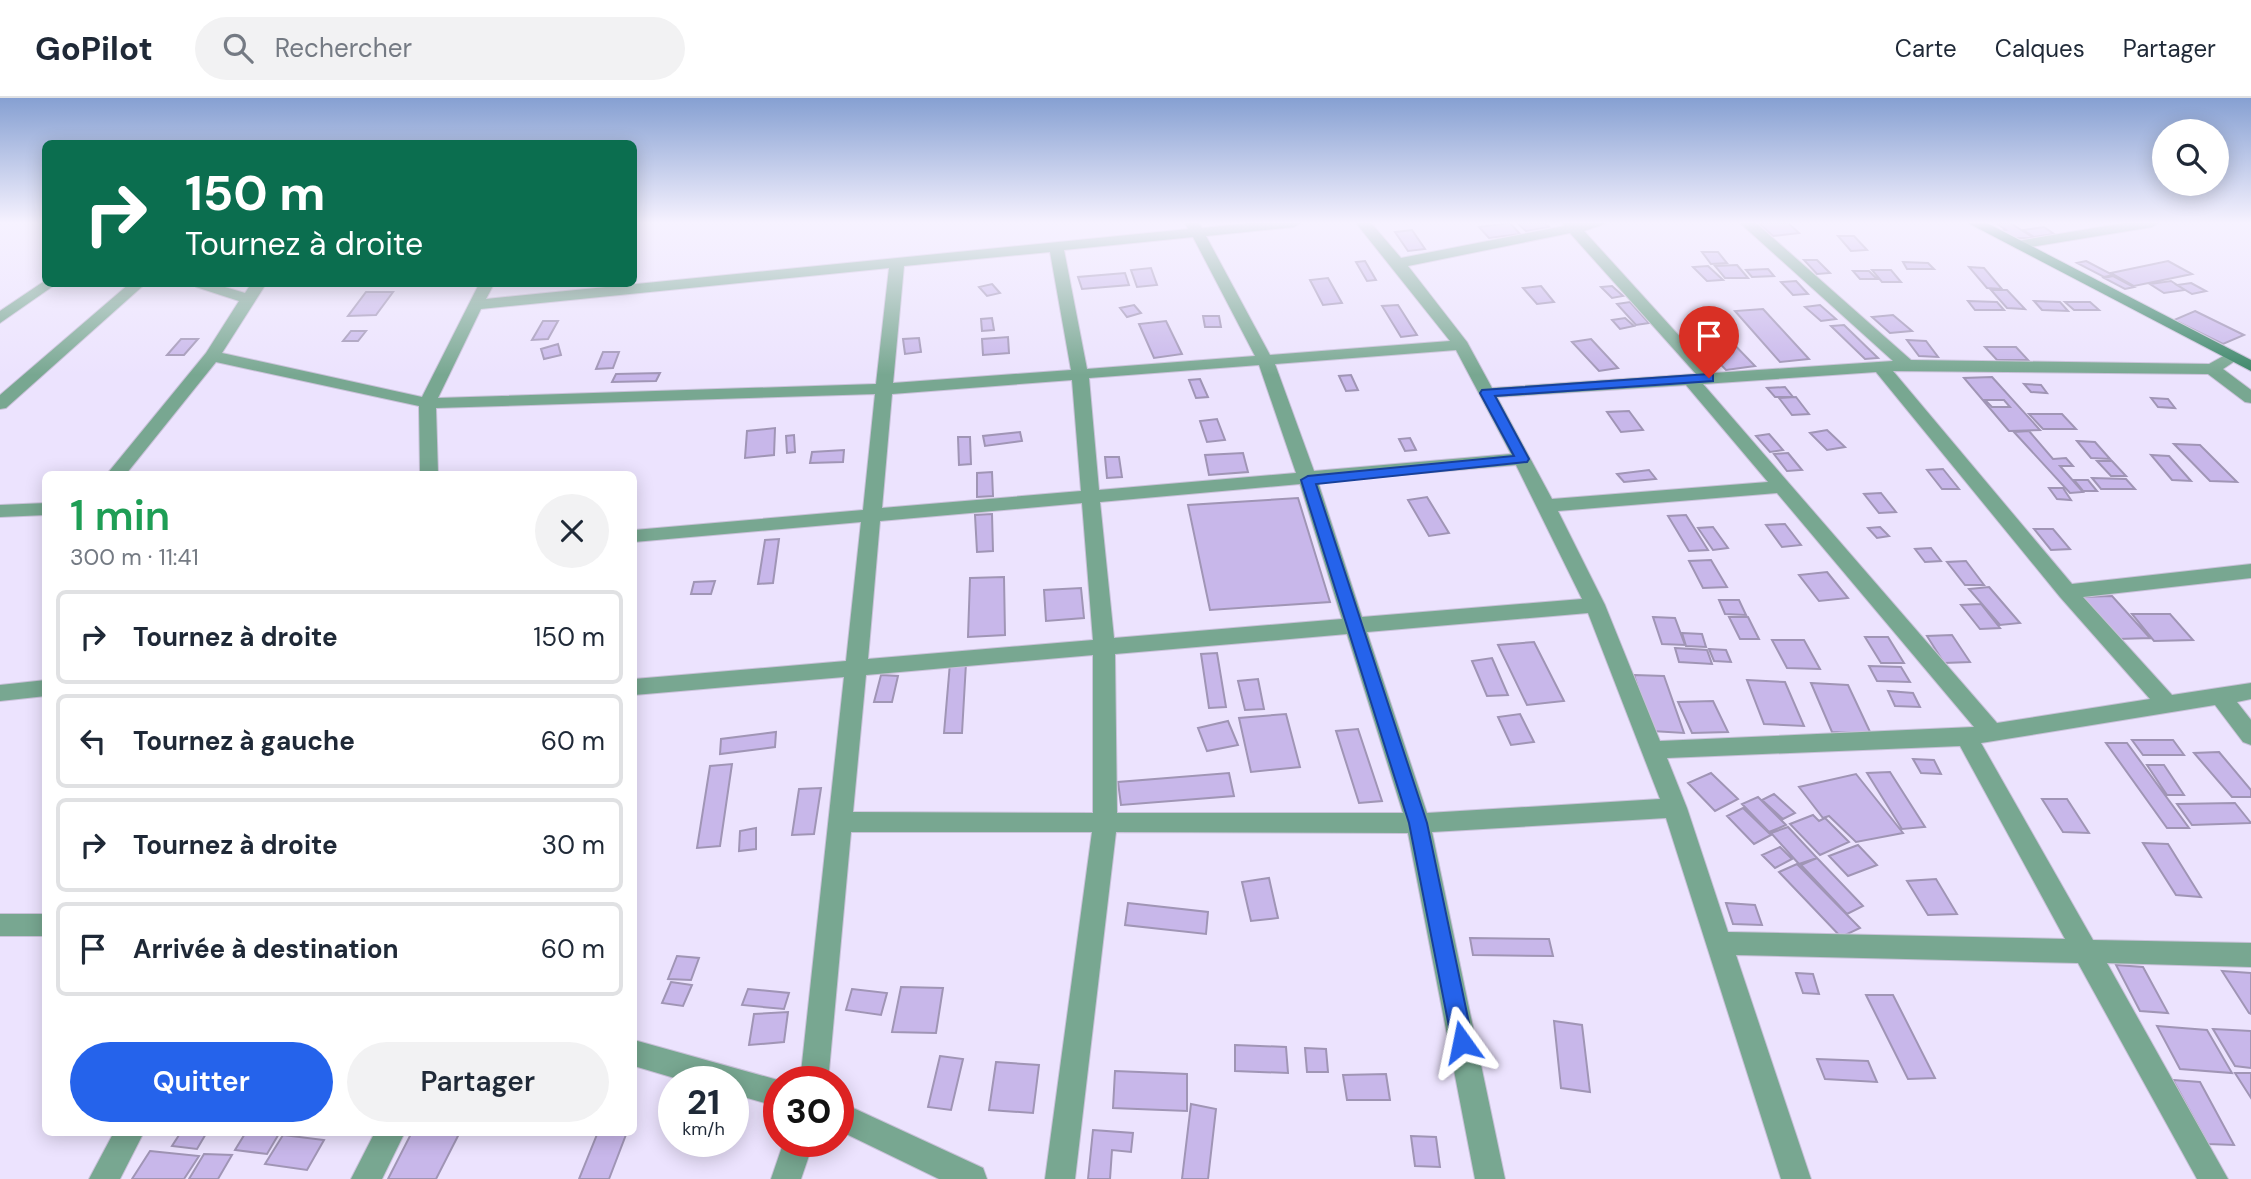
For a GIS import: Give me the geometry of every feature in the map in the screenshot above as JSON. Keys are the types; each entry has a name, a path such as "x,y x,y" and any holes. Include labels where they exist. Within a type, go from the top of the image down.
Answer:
{"street":[{"path":"475,305 792,273"},
{"path":"816,1066 896,273"},
{"path":"1060,1179 1105,822 1104,647 1080,376 1061,273"},
{"path":"1219,273 1266,362 1308,480 1418,823 1490,1179"},
{"path":"1406,273 1461,345 1595,605 1675,808 1796,1179"},
{"path":"1611,273 1699,379 1979,735 2086,951 2213,1179"},
{"path":"1803,273 1907,365"},
{"path":"2073,273 2251,366"},
{"path":"0,318 44,287"},
{"path":"0,404 134,287"},
{"path":"210,287 248,299"},
{"path":"118,471 212,356 256,287"},
{"path":"429,471 428,403 484,287"},
{"path":"212,356 428,403 885,389 1461,345"},
{"path":"1486,393 1907,365 2212,369 2234,357"},
{"path":"1881,367 2067,592 2168,705"},
{"path":"2212,369 2251,398"},
{"path":"637,536 872,514 1308,480 1522,459"},
{"path":"1546,506 1782,486"},
{"path":"0,510 42,509"},
{"path":"2067,592 2251,571"},
{"path":"637,687 1595,605"},
{"path":"0,693 42,688"},
{"path":"1652,750 1979,735 2251,691"},
{"path":"2220,696 2251,736"},
{"path":"840,822 1418,823 1675,808"},
{"path":"0,925 42,925"},
{"path":"1719,943 2251,954"},
{"path":"637,1054 763,1089"},
{"path":"854,1123 972,1179"},
{"path":"104,1179 128,1136"},
{"path":"366,1179 389,1136"},
{"path":"786,1179 794,1157"}],"building":[{"path":"1125,273 1129,285 1082,289 1078,277"},
{"path":"1132,273 1153,273 1157,285 1137,287"},
{"path":"1363,273 1372,273 1376,280 1367,281"},
{"path":"1699,273 1716,273 1723,280 1707,281"},
{"path":"1721,273 1744,273 1748,278 1725,278"},
{"path":"1749,273 1772,273 1774,276 1752,277"},
{"path":"1855,273 1871,273 1877,279 1860,279"},
{"path":"1875,273 1894,273 1901,282 1882,282"},
{"path":"1975,273 1989,273 2002,289 1987,288"},
{"path":"2097,273 2113,275 2104,277"},
{"path":"2112,273 2192,274 2134,286"},
{"path":"2113,276 2134,287 2125,289 2104,278"},
{"path":"1328,278 1342,303 1323,305 1310,280"},
{"path":"1796,281 1808,294 1793,295 1781,282"},
{"path":"2171,281 2185,290 2164,293 2150,284"},
{"path":"2191,283 2206,291 2192,294 2177,285"},
{"path":"992,284 1000,293 987,296 979,287"},
{"path":"1541,286 1554,302 1537,304 1523,288"},
{"path":"1612,286 1623,296 1612,298 1601,287"},
{"path":"1991,290 2007,290 2025,309 2007,308"},
{"path":"366,292 393,292 376,315 348,316"},
{"path":"1968,301 1997,302 2004,310 1975,310"},
{"path":"2034,301 2060,302 2068,311 2042,310"},
{"path":"1630,302 1649,323 1636,325 1617,304"},
{"path":"2065,302 2090,302 2099,310 2074,310"},
{"path":"1134,305 1141,313 1127,317 1120,308"},
{"path":"1398,305 1417,335 1401,337 1382,306"},
{"path":"1820,305 1836,319 1821,321 1805,307"},
{"path":"1763,309 1809,359 1780,362 1735,311"},
{"path":"2195,311 2244,335 2223,344 2174,320"},
{"path":"1893,315 1912,331 1890,333 1872,317"},
{"path":"1203,316 1219,316 1221,327 1205,327"},
{"path":"992,318 994,330 982,331 981,319"},
{"path":"1625,318 1634,326 1620,329 1612,320"},
{"path":"543,321 558,321 548,339 532,340"},
{"path":"1166,321 1182,354 1154,358 1139,324"},
{"path":"1844,325 1878,358 1865,359 1831,326"},
{"path":"351,331 366,331 358,341 343,341"},
{"path":"1724,334 1755,366 1726,370 1695,338"},
{"path":"1008,337 1009,353 983,355 982,339"},
{"path":"919,338 921,352 905,354 903,339"},
{"path":"181,339 198,339 184,355 167,355"},
{"path":"1591,339 1618,368 1599,371 1572,342"},
{"path":"1907,340 1926,341 1938,357 1919,356"},
{"path":"558,344 561,355 544,359 541,349"},
{"path":"1985,347 2016,347 2028,360 1997,360"},
{"path":"603,352 619,352 613,368 596,369"},
{"path":"660,373 656,381 612,382 616,374"},
{"path":"1351,375 1358,390 1346,391 1339,376"},
{"path":"1992,377 2040,430 2009,431 1964,378","holes":["1985,400 2004,400 2010,407 1992,407"]},
{"path":"1200,379 1208,397 1196,398 1189,380"},
{"path":"2024,384 2041,385 2047,393 2031,392"},
{"path":"1785,387 1793,397 1775,397 1767,388"},
{"path":"1796,397 1809,414 1792,415 1779,398"},
{"path":"2151,398 2168,399 2175,408 2158,407"},
{"path":"1629,411 1643,430 1621,432 1607,412"},
{"path":"2029,414 2062,414 2076,429 2043,429"},
{"path":"1217,419 1225,440 1207,442 1200,421"},
{"path":"775,428 774,455 745,458 747,431"},
{"path":"1827,430 1845,447 1827,450 1810,433"},
{"path":"2029,431 2053,459 2066,458 2073,466 2060,466 2083,492 2070,493 2014,432"},
{"path":"1020,432 1022,441 985,446 983,436"},
{"path":"1769,434 1783,450 1770,452 1756,436"},
{"path":"794,435 795,452 787,453 786,436"},
{"path":"958,437 970,437 971,464 959,465"},
{"path":"1410,438 1416,450 1405,451 1399,439"},
{"path":"2077,441 2095,442 2110,459 2091,458"},
{"path":"2174,444 2200,445 2237,482 2210,481"},
{"path":"844,450 843,462 810,463 812,452"},
{"path":"1243,453 1248,472 1209,475 1205,455"},
{"path":"1788,453 1802,470 1787,471 1774,454"},
{"path":"2151,455 2169,456 2191,481 2172,480"},
{"path":"1105,457 1119,457 1122,477 1107,478"},
{"path":"2097,461 2112,461 2126,476 2111,476"},
{"path":"1943,469 1959,489 1942,489 1927,470"},
{"path":"1649,470 1656,479 1624,482 1617,474"},
{"path":"992,472 993,496 977,497 977,473"},
{"path":"2092,478 2126,479 2135,489 2101,489"},
{"path":"2074,480 2088,480 2097,491 2083,491"},
{"path":"2049,488 2063,488 2071,500 2057,499"},
{"path":"1881,493 1896,512 1879,513 1864,494"},
{"path":"1427,497 1449,533 1429,536 1408,500"},
{"path":"1298,498 1330,602 1210,610 1188,505"},
{"path":"992,514 993,551 977,552 975,515"},
{"path":"1686,515 1708,550 1689,551 1668,516"},
{"path":"1785,524 1801,545 1782,547 1766,525"},
{"path":"1713,527 1728,548 1713,550 1698,528"},
{"path":"1880,527 1889,536 1877,538 1868,528"},
{"path":"2034,529 2053,529 2070,549 2051,550"},
{"path":"779,539 773,583 758,584 765,540"},
{"path":"1931,548 1941,561 1925,562 1915,549"},
{"path":"1711,560 1727,587 1703,588 1689,561"},
{"path":"1966,561 1984,585 1965,585 1947,562"},
{"path":"1827,572 1848,598 1819,601 1799,575"},
{"path":"1004,577 1005,635 968,637 970,578"},
{"path":"715,581 711,594 691,594 694,582"},
{"path":"1989,587 2020,623 2000,625 1969,589"},
{"path":"1081,588 1084,618 1046,621 1044,590"},
{"path":"2112,596 2150,638 2118,639 2082,597"},
{"path":"1719,600 1739,600 1746,615 1725,614"},
{"path":"1981,604 2000,628 1980,629 1961,605"},
{"path":"2132,614 2170,614 2193,640 2154,641"},
{"path":"1653,617 1675,618 1685,645 1662,644"},
{"path":"1729,617 1748,617 1759,639 1740,639"},
{"path":"1682,633 1702,634 1706,647 1686,646"},
{"path":"1952,635 1970,662 1944,663 1927,636"},
{"path":"1865,637 1888,637 1904,663 1881,663"},
{"path":"1772,640 1804,640 1820,669 1787,668"},
{"path":"1534,642 1564,701 1527,705 1498,645"},
{"path":"1675,648 1707,650 1712,664 1679,662"},
{"path":"1709,649 1726,650 1731,662 1714,661"},
{"path":"1217,653 1226,707 1209,708 1201,654"},
{"path":"1492,658 1508,695 1487,696 1472,661"},
{"path":"950,663 966,663 962,733 944,733"},
{"path":"1869,666 1901,667 1910,682 1877,681"},
{"path":"881,675 898,676 892,702 874,702"},
{"path":"1634,675 1664,676 1684,733 1652,731"},
{"path":"1258,679 1264,709 1245,710 1238,681"},
{"path":"1747,680 1785,682 1804,726 1764,724"},
{"path":"1811,683 1848,685 1871,734 1832,732"},
{"path":"1888,691 1913,693 1920,707 1895,706"},
{"path":"1713,701 1728,732 1692,733 1678,702"},
{"path":"1286,714 1300,767 1251,772 1239,718"},
{"path":"1520,714 1534,742 1511,745 1498,717"},
{"path":"1228,721 1238,745 1207,751 1198,728"},
{"path":"1358,729 1382,801 1359,803 1336,731"},
{"path":"776,732 775,747 720,754 721,739"},
{"path":"2132,740 2173,740 2184,755 2143,755"},
{"path":"2106,743 2127,743 2189,828 2167,828"},
{"path":"2219,752 2251,790 2251,797 2232,797 2194,753"},
{"path":"1913,759 1934,760 1941,774 1921,773"},
{"path":"732,764 720,846 697,848 710,766"},
{"path":"2147,765 2164,765 2184,795 2167,795"},
{"path":"1890,772 1925,827 1902,829 1867,773"},
{"path":"1229,773 1234,796 1121,805 1118,782"},
{"path":"1711,773 1738,799 1715,811 1688,783"},
{"path":"1856,774 1903,833 1856,842 1829,816 1823,818 1799,787"},
{"path":"821,788 814,834 792,835 799,789"},
{"path":"1774,794 1795,813 1783,819 1762,800"},
{"path":"1758,797 1786,825 1769,832 1742,804"},
{"path":"2042,799 2067,799 2089,833 2063,832"},
{"path":"2235,803 2251,823 2192,825 2177,804"},
{"path":"1743,808 1771,835 1754,844 1727,816"},
{"path":"1813,815 1819,821 1825,818 1849,842 1820,855 1790,824"},
{"path":"1788,827 1817,858 1799,864 1771,833"},
{"path":"756,828 756,849 739,851 740,831"},
{"path":"2143,843 2168,844 2201,897 2176,895"},
{"path":"1858,845 1877,865 1848,876 1829,856"},
{"path":"1780,847 1792,859 1775,868 1762,855"},
{"path":"1817,858 1863,906 1847,914 1801,865"},
{"path":"1797,864 1860,928 1841,937 1779,872"},
{"path":"1269,878 1278,918 1251,921 1242,882"},
{"path":"1936,879 1957,914 1928,915 1907,881"},
{"path":"1128,903 1208,912 1206,934 1125,925"},
{"path":"1726,903 1755,905 1762,925 1733,924"},
{"path":"1470,938 1549,939 1553,956 1473,955"},
{"path":"677,956 699,958 691,980 668,979"},
{"path":"2116,965 2143,967 2168,1013 2140,1011"},
{"path":"2222,971 2251,973 2251,1014 2249,1013"},
{"path":"1796,973 1813,974 1819,994 1803,993"},
{"path":"671,982 692,985 683,1006 662,1003"},
{"path":"901,987 943,988 936,1033 892,1032"},
{"path":"748,989 789,993 784,1009 742,1005"},
{"path":"852,989 887,993 881,1015 846,1010"},
{"path":"1866,995 1893,995 1935,1078 1908,1079"},
{"path":"788,1012 784,1042 749,1045 754,1014"},
{"path":"1554,1021 1582,1025 1590,1092 1561,1088"},
{"path":"2157,1026 2207,1030 2232,1073 2180,1069"},
{"path":"2213,1029 2251,1031 2251,1068 2235,1066"},
{"path":"1235,1045 1286,1047 1288,1073 1235,1071"},
{"path":"1305,1048 1326,1049 1328,1072 1307,1072"},
{"path":"940,1056 963,1059 951,1110 928,1107"},
{"path":"1817,1059 1868,1061 1877,1082 1825,1079"},
{"path":"996,1062 1039,1065 1033,1113 989,1110"},
{"path":"1115,1071 1187,1074 1187,1111 1113,1108"},
{"path":"2235,1073 2251,1073 2251,1098"},
{"path":"1386,1074 1390,1100 1347,1100 1343,1075"},
{"path":"2173,1080 2200,1082 2234,1145 2208,1144"},
{"path":"1191,1104 1216,1109 1208,1179 1182,1179"},
{"path":"1093,1130 1133,1133 1131,1152 1112,1150 1110,1179 1088,1179"},
{"path":"178,1136 205,1136 197,1149 172,1146"},
{"path":"244,1136 278,1136 267,1154 235,1150"},
{"path":"282,1136 324,1140 307,1170 265,1164"},
{"path":"410,1136 458,1136 436,1179 388,1179"},
{"path":"596,1136 625,1136 609,1179 579,1179"},
{"path":"1411,1136 1436,1137 1440,1167 1415,1166"},
{"path":"150,1151 199,1156 184,1179 132,1179"},
{"path":"204,1154 232,1155 218,1179 189,1179"}],"route":[{"path":"1462,1042 1418,823 1308,480 1522,459 1486,393 1709,378"}]}
